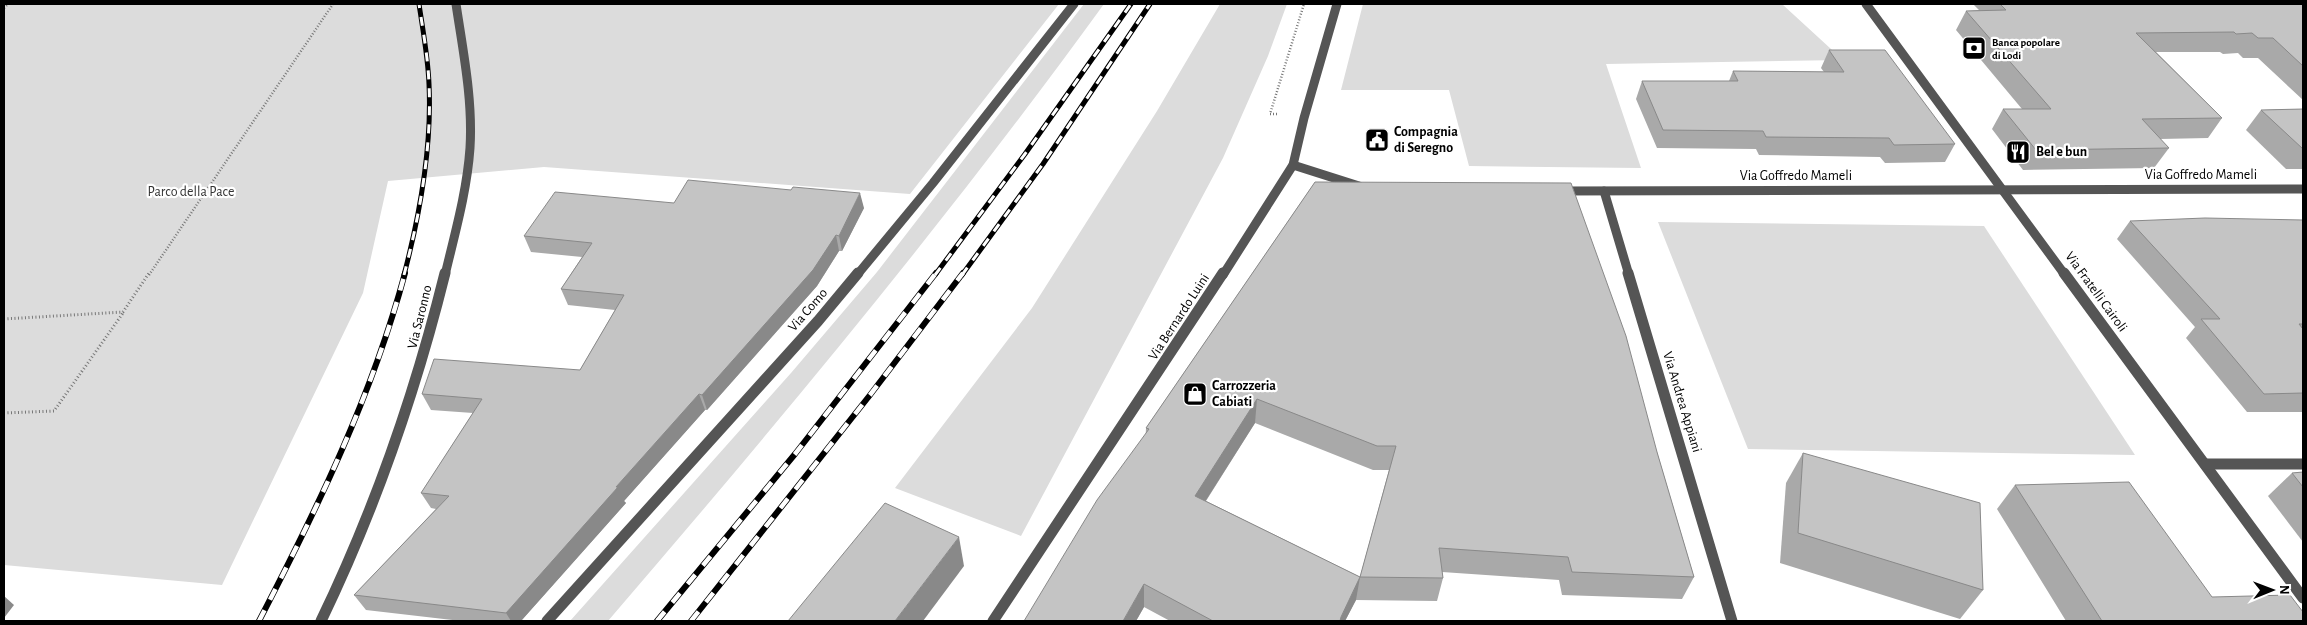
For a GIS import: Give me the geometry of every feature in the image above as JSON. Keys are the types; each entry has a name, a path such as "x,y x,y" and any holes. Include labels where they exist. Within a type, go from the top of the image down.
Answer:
{"street":[{"name":"Via Saronno","path":"320,621 365,527 414,394 465,189 470,147 469,88 456,4"},
{"name":"Via Como","path":"547,621 818,321 933,183 1074,4"},
{"name":"Via Bernardo Luini","path":"992,621 1180,341 1293,165 1304,118 1337,4"},
{"name":"Via Fratelli Cairoli","path":"1866,4 2303,598"},
{"path":"1293,165 1370,190"},
{"name":"Via Goffredo Mameli","path":"1545,191 2303,188"},
{"name":"Via Andrea Appiani","path":"1604,191 1732,621"},
{"path":"2204,464 2303,464"}],"path":[{"path":"4,8 8,4"},
{"path":"4,413 54,411 333,4"},
{"path":"4,319 123,312"}],"green space":[{"name":"Parco della Pace","path":"4,4 1059,4 910,194 544,167 388,181 363,293 222,585 4,565"},
{"path":"1084,4 1104,4 985,163 800,394 608,621 570,621 791,373 877,272"},
{"path":"1220,4 1287,4 1268,56 1223,158 1021,536 895,488 1032,308 1157,111"},
{"path":"1363,4 1782,4 1843,60 1606,64 1641,168 1469,166 1449,90 1341,90"},
{"path":"1658,222 1984,226 2135,455 1748,449"}],"building":[{"path":"2000,4 2303,4 2303,66 2273,38 2258,38 2252,33 2136,33 2222,118 2142,119 2169,148 2036,150 2003,109 2051,109 1966,11 2006,10"},
{"path":"1829,50 1885,50 1955,144 1894,145 1889,138 1766,137 1763,131 1663,130 1642,81 1738,81 1733,71 1844,72"},
{"path":"2303,109 2303,149 2261,110"},
{"path":"688,180 791,190 793,187 860,193 839,236 836,235 813,270 702,395 699,394 506,613 354,595 449,496 421,493 482,399 422,394 434,359 580,370 624,295 561,289 592,243 524,236 555,192 674,203"},
{"path":"1315,182 1571,183 1626,336 1657,452 1694,577 1572,572 1568,557 1439,548 1443,578 1360,577 1340,621 1213,621 1144,584 1123,621 1024,621 1097,500 1149,429 1146,428","holes":["1257,399 1377,446 1396,446 1360,577 1195,496"]},
{"path":"2205,218 2303,220 2303,324 2299,324 2303,329 2303,393 2264,394 2201,319 2220,319 2130,221"},
{"path":"1803,453 1980,503 1983,590 1798,533"},
{"path":"2303,472 2303,487 2292,473"},
{"path":"2129,482 2212,597 2290,595 2303,612 2303,621 2102,621 2015,485"},
{"path":"885,503 959,537 895,621 788,621"}],"railway":[{"path":"404,275 420,204 429,132 428,74 419,4"},
{"path":"935,275 1025,154 1131,4"},
{"path":"962,275 1043,164 1150,4"},
{"path":"259,621 302,537 360,408 392,319 405,273"},
{"path":"657,621 795,454 936,273"},
{"path":"691,621 870,395 963,273"}],"place":[{"name":"Banca popolare di Lodi","path":"1974,48"},
{"name":"Compagnia di Seregno","path":"1377,140"},
{"name":"Bel e bun","path":"2018,152"},
{"name":"Carrozzeria Cabiati","path":"1195,394"}]}
